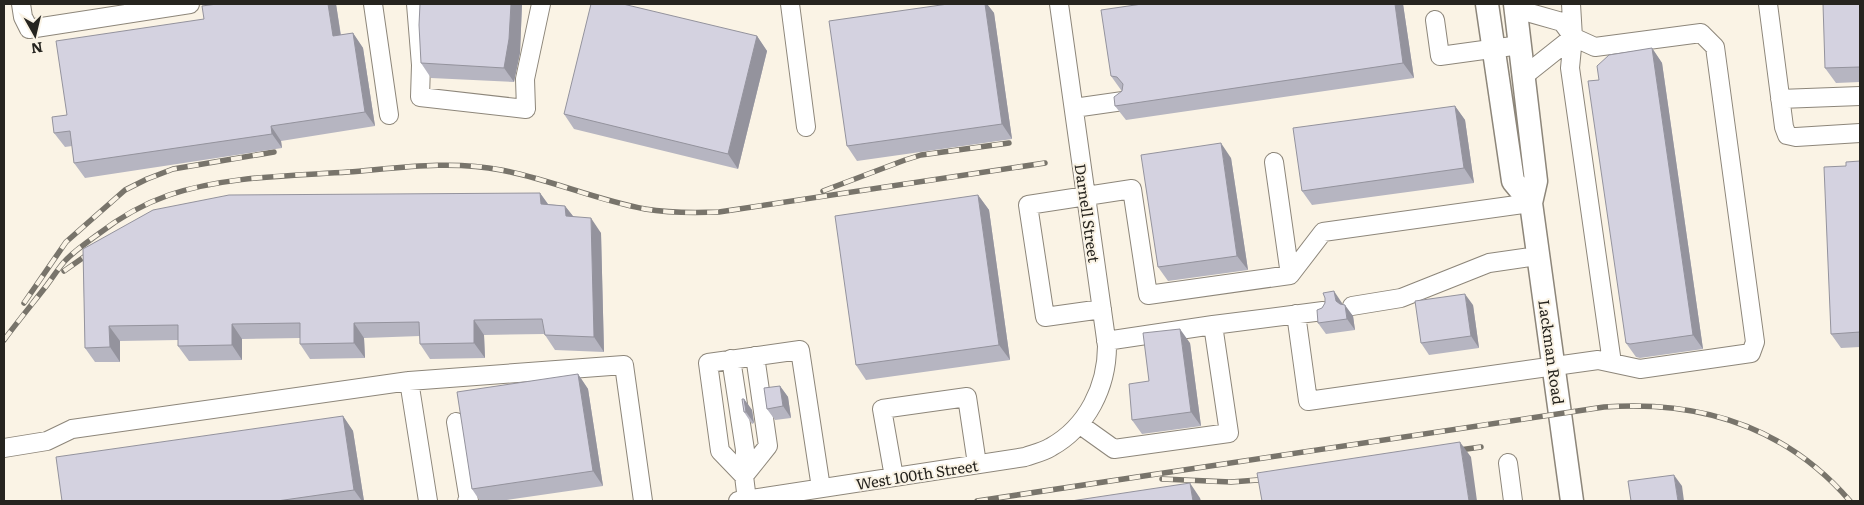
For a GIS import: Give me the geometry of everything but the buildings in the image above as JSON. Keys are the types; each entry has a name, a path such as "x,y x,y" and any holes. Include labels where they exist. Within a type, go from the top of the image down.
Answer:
{"main road":[{"path":"1488,4 1514,181 1531,203"},
{"name":"Lackman Road","path":"1516,6 1536,181 1531,203 1572,501"}],"street":[{"path":"21,4 23,17 30,29"},
{"path":"30,29 33,16 32,4"},
{"path":"30,29 190,4"},
{"path":"373,4 388,115"},
{"path":"416,4 422,65 420,98 526,109 525,79 540,4"},
{"path":"790,4 806,127"},
{"name":"Darnell Street","path":"1059,4 1106,340 1107,361 1102,385 1082,421"},
{"path":"1571,4 1573,37 1570,68 1612,363"},
{"path":"1768,4 1784,127 1787,135 1796,137 1860,134"},
{"path":"1296,314 1308,401 1598,360 1640,369 1751,353 1755,342 1715,47 1701,33 1595,47 1573,37 1562,22 1516,6"},
{"path":"1434,20 1440,56 1494,47 1520,45"},
{"path":"1524,76 1573,37"},
{"path":"1780,99 1860,96"},
{"path":"1074,108 1123,101"},
{"path":"1274,162 1290,275"},
{"path":"1102,309 1045,317 1028,205 1132,189 1148,295 1290,275 1323,232 1531,203"},
{"path":"1352,306 1401,298 1489,263 1538,256"},
{"path":"1106,340 1323,311"},
{"path":"1082,421 1114,449 1229,433 1213,325"},
{"path":"744,476 720,452 708,363 800,350 821,488"},
{"path":"743,358 768,446 744,476"},
{"path":"743,358 745,450 743,500"},
{"path":"4,448 48,441 72,429 409,381 624,365 643,501"},
{"path":"409,381 428,501"},
{"path":"894,477 882,409 967,397 977,464"},
{"name":"West 100th Street","path":"743,500 1025,457 1050,448 1070,434 1082,421"},
{"path":"456,422 469,501 467,501"},
{"path":"1508,464 1513,501"}],"railway":[{"path":"823,191 921,155 1009,143"},
{"path":"24,303 66,242 125,190 173,169 274,152"},
{"path":"4,340 64,262 105,229 141,207 169,195 235,180 424,166 482,167 519,174 645,209 691,213 719,212 1045,163"},
{"path":"64,271 94,250"},
{"path":"977,501 1604,407 1640,406 1674,408 1708,414 1770,437 1798,454 1825,475 1850,501"},
{"path":"1452,451 1481,447"},
{"path":"1162,479 1231,482 1271,479"}]}
